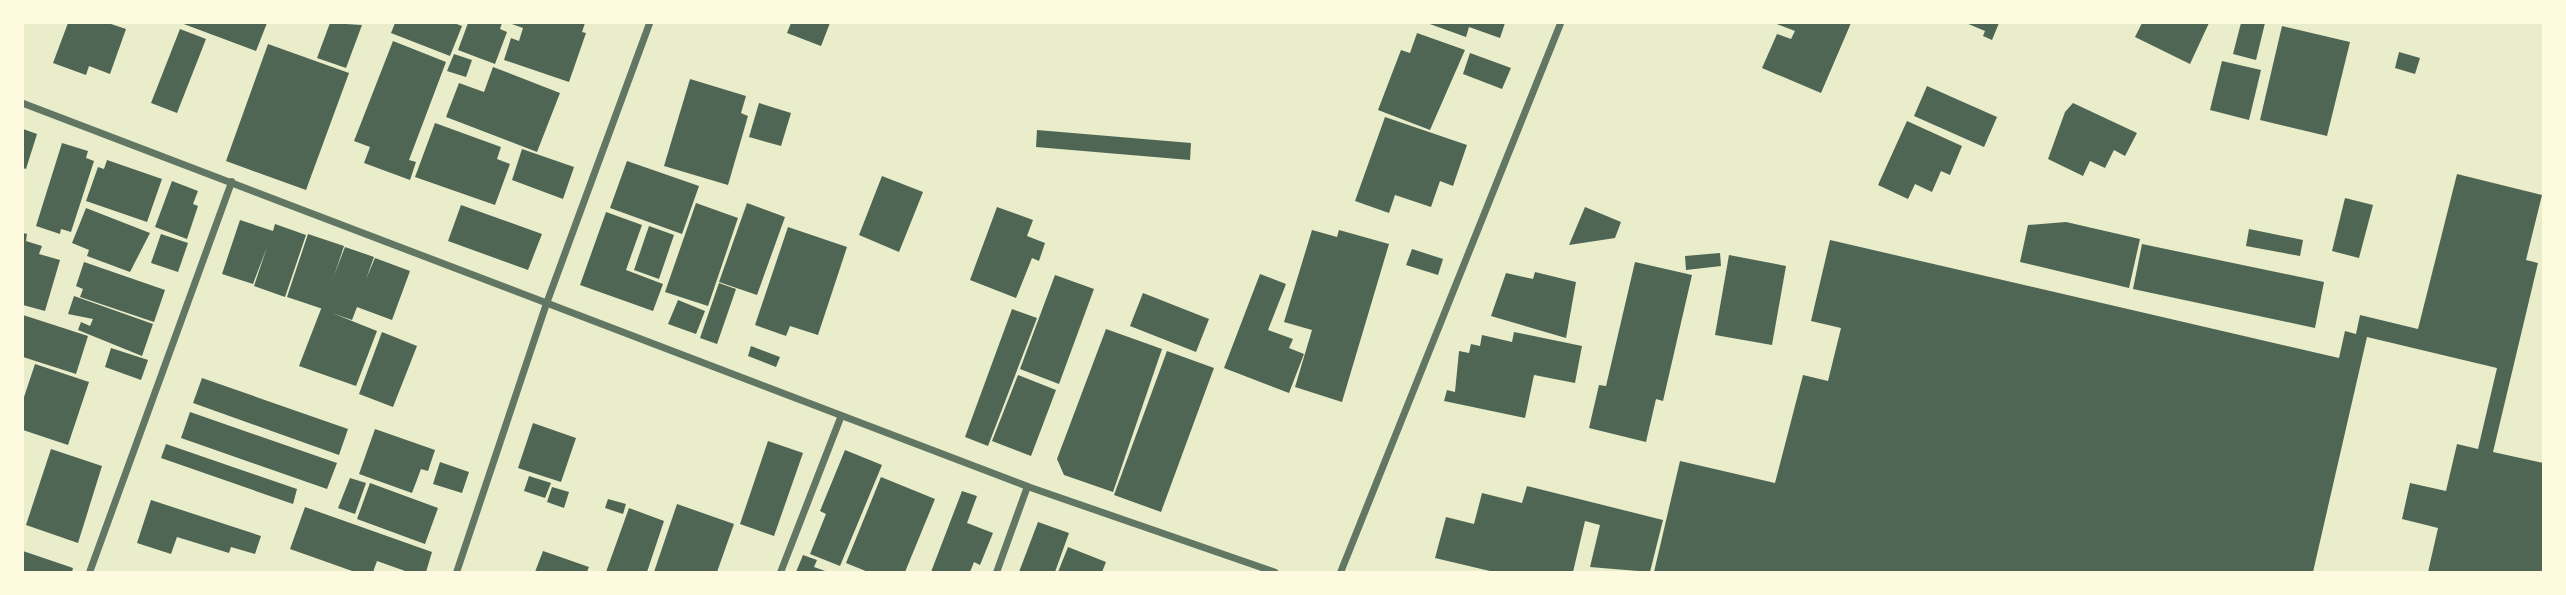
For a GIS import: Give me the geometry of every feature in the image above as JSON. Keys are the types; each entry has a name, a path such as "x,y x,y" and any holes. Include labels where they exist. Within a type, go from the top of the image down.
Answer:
{"street":[{"path":"456,572 546,303 649,23"},
{"path":"1340,572 1560,23"},
{"path":"23,103 1027,486 1275,572"},
{"path":"89,572 231,181"},
{"path":"780,572 841,415"},
{"path":"996,572 1027,486"}],"building":[{"path":"68,23 108,23 126,29 110,74 89,66 86,75 53,63"},
{"path":"181,23 267,23 256,51"},
{"path":"330,23 362,25 346,68 317,58"},
{"path":"395,23 454,23 462,26 450,56 391,33"},
{"path":"468,23 502,23 500,29 507,32 495,64 458,50"},
{"path":"509,23 585,23 582,32 586,33 569,82 504,60 511,38 519,41 523,28"},
{"path":"791,23 830,23 821,46 787,33"},
{"path":"1427,23 1505,23 1500,38 1469,27 1466,37"},
{"path":"1774,23 1851,23 1821,93 1762,68 1777,34 1791,39 1795,31"},
{"path":"1966,23 1999,23 1992,40 1983,36 1985,31"},
{"path":"2142,23 2209,23 2190,64 2135,37"},
{"path":"2241,23 2265,23 2256,60 2233,54"},
{"path":"2282,26 2350,42 2327,136 2260,120"},
{"path":"180,29 206,39 177,113 151,103"},
{"path":"1417,33 1465,50 1430,130 1378,110 1401,50 1410,53"},
{"path":"393,41 446,62 409,160 416,162 410,180 364,163 370,147 354,141"},
{"path":"268,44 349,73 306,190 226,161"},
{"path":"2399,52 2420,58 2415,74 2395,68"},
{"path":"1470,53 1511,68 1502,89 1463,74"},
{"path":"454,54 472,60 466,77 447,71"},
{"path":"2222,61 2261,70 2249,120 2210,110"},
{"path":"493,67 560,93 537,152 446,117 459,83 484,92"},
{"path":"690,79 746,96 741,113 748,116 728,185 664,166"},
{"path":"1927,86 1997,117 1984,147 1914,116"},
{"path":"759,103 791,113 781,146 749,137"},
{"path":"2073,103 2137,133 2125,156 2114,150 2105,168 2090,161 2083,176 2048,159 2065,112"},
{"path":"1385,117 1467,145 1453,186 1440,181 1431,207 1395,195 1389,213 1355,201"},
{"path":"1907,121 1962,146 1950,175 1941,171 1932,192 1915,184 1908,199 1878,185"},
{"path":"435,123 501,147 497,159 510,164 495,205 415,177"},
{"path":"23,129 37,134 26,169 23,168"},
{"path":"1037,130 1191,143 1190,160 1036,147"},
{"path":"62,143 88,151 86,158 94,161 71,232 61,229 60,234 36,226"},
{"path":"522,149 574,167 563,199 512,180"},
{"path":"107,160 162,179 147,222 86,201 98,167 104,169"},
{"path":"627,161 699,186 682,234 610,208"},
{"path":"2457,174 2542,195 2526,260 2538,263 2493,452 2543,463 2543,572 2428,572 2438,528 2402,519 2410,483 2446,491 2457,444 2478,449 2497,368 2367,337 2313,572 1654,572 1680,461 1775,483 1803,375 1828,381 1841,328 1811,321 1830,240 2339,358 2345,331 2356,334 2360,315 2418,329"},
{"path":"882,176 923,192 899,252 859,235"},
{"path":"172,181 198,191 193,204 198,206 187,239 155,227"},
{"path":"2345,198 2373,205 2359,258 2332,251"},
{"path":"696,203 738,218 708,306 665,292"},
{"path":"747,203 785,217 757,295 719,282"},
{"path":"461,205 542,234 528,270 448,241"},
{"path":"997,207 1033,220 1027,236 1045,243 1039,261 1032,258 1016,298 970,280"},
{"path":"1585,207 1621,222 1615,238 1569,245"},
{"path":"86,208 150,233 130,272 87,256 89,250 72,243"},
{"path":"606,212 642,225 626,270 663,284 653,311 580,285"},
{"path":"240,220 273,231 275,224 306,235 285,297 254,286 267,247 253,284 222,274"},
{"path":"2066,222 2140,239 2129,288 2020,262 2028,225"},
{"path":"649,226 674,235 659,279 634,270"},
{"path":"788,227 847,247 818,335 790,326 786,336 755,325"},
{"path":"2249,229 2303,240 2300,256 2246,246"},
{"path":"1312,230 1337,237 1339,230 1389,244 1342,402 1295,387 1312,330 1284,322"},
{"path":"23,233 27,234 26,241 42,246 39,254 60,260 45,311 23,305"},
{"path":"161,234 188,243 178,272 151,263"},
{"path":"308,234 344,246 323,309 287,297"},
{"path":"2142,244 2324,282 2315,328 2133,289"},
{"path":"345,247 374,257 366,279 375,258 410,271 392,320 357,307 352,320 332,313 377,331 356,386 299,366"},
{"path":"1412,249 1443,259 1438,275 1406,265"},
{"path":"1720,253 1721,266 1686,270 1685,256"},
{"path":"1729,255 1786,266 1772,345 1715,335"},
{"path":"84,262 165,290 154,322 80,297 83,289 76,286"},
{"path":"1635,262 1692,275 1663,401 1656,399 1646,442 1589,428 1599,385 1606,386"},
{"path":"1535,272 1576,282 1566,338 1491,316 1506,273 1533,279"},
{"path":"1260,274 1286,284 1268,330 1293,339 1289,348 1304,354 1289,393 1224,368"},
{"path":"1055,275 1094,289 1059,384 1020,369"},
{"path":"719,283 736,289 717,344 700,338"},
{"path":"1143,293 1209,319 1196,352 1130,326"},
{"path":"74,296 153,324 142,356 78,330 81,322 90,326 93,319 68,314"},
{"path":"678,300 705,311 696,334 668,324"},
{"path":"1012,309 1037,318 988,446 965,437"},
{"path":"23,315 88,336 76,374 23,357"},
{"path":"1106,329 1162,349 1113,492 1064,475 1057,459"},
{"path":"382,332 417,346 393,407 359,394"},
{"path":"1514,332 1582,346 1575,383 1534,375 1525,418 1444,401 1447,390 1455,392 1459,351 1469,353 1471,344 1480,346 1482,335 1512,342"},
{"path":"751,346 780,357 776,367 748,356"},
{"path":"111,348 148,360 141,380 105,367"},
{"path":"1167,351 1214,368 1161,512 1114,495"},
{"path":"35,364 89,382 68,445 23,430 23,400"},
{"path":"1018,375 1056,390 1031,456 992,441"},
{"path":"202,378 348,429 339,455 193,403"},
{"path":"190,412 337,463 327,489 181,438"},
{"path":"533,423 576,438 561,482 518,468"},
{"path":"375,429 435,450 428,471 421,469 412,493 359,474"},
{"path":"768,441 803,453 774,536 740,524"},
{"path":"166,444 297,489 293,504 161,458"},
{"path":"51,449 102,466 78,543 26,525"},
{"path":"845,450 882,465 840,566 810,554 826,514 820,511"},
{"path":"440,462 469,472 462,493 433,484"},
{"path":"529,476 551,483 545,498 524,491"},
{"path":"881,477 935,499 905,572 868,572 846,563"},
{"path":"350,478 366,483 355,514 338,508"},
{"path":"370,483 438,508 425,544 357,519"},
{"path":"1527,486 1663,520 1650,572 1590,567 1600,525 1585,521 1573,572 1494,572 1435,558 1446,517 1474,524 1482,493 1522,503"},
{"path":"552,487 569,492 564,508 547,502"},
{"path":"962,491 977,496 967,523 993,533 980,565 974,562 970,572 931,572"},
{"path":"608,499 626,504 623,514 605,508"},
{"path":"151,500 261,536 255,554 231,547 229,553 177,537 171,554 137,543"},
{"path":"677,504 734,524 717,572 654,572"},
{"path":"305,507 432,552 426,572 408,572 377,561 373,572 355,572 290,549"},
{"path":"629,508 664,521 647,572 606,572"},
{"path":"1038,522 1069,533 1055,572 1019,572"},
{"path":"1068,547 1106,562 1102,572 1058,572"},
{"path":"23,551 73,568 72,572 23,572"},
{"path":"543,551 589,567 587,572 535,572"},
{"path":"803,555 817,560 814,567 828,572 796,572"}]}
